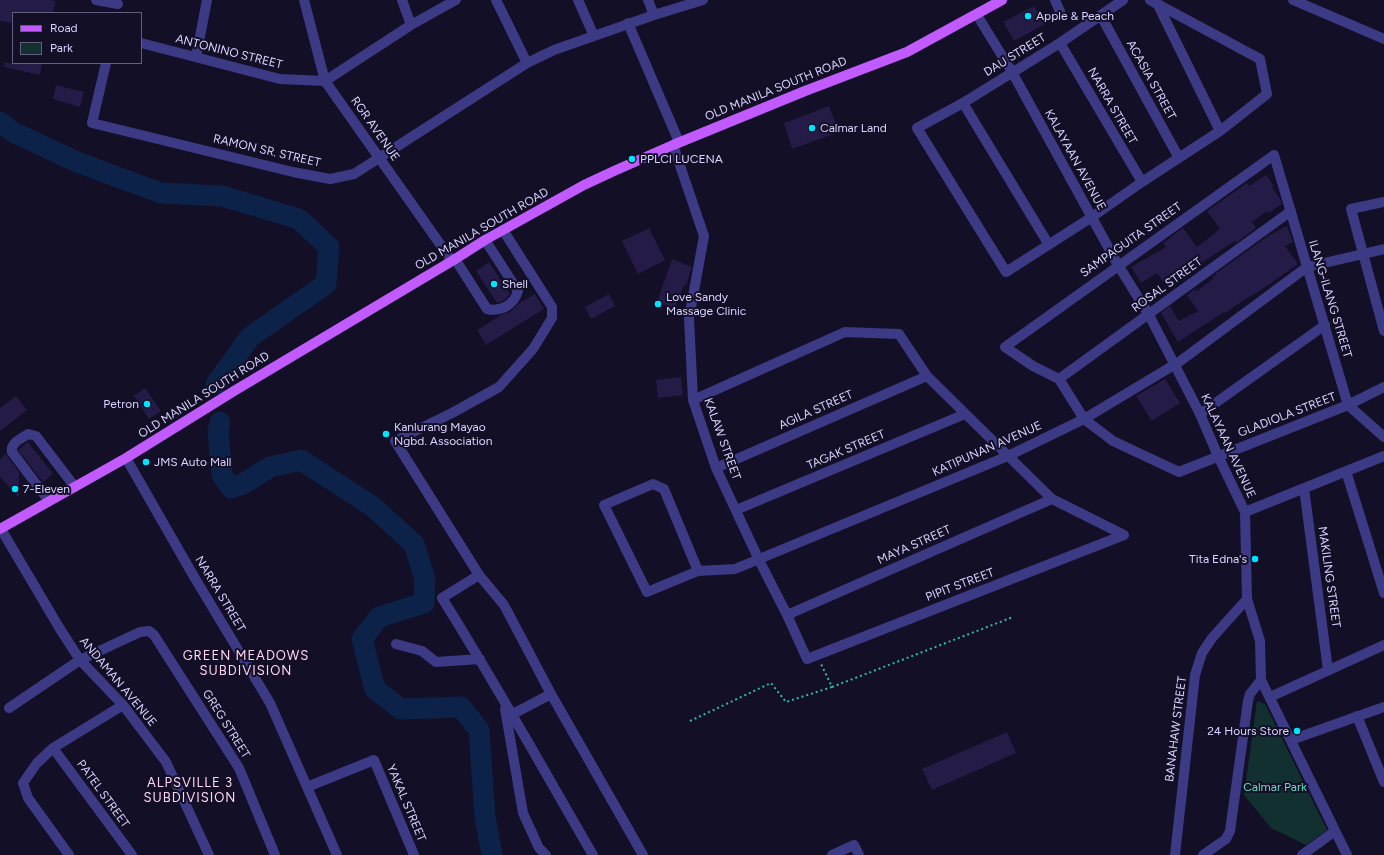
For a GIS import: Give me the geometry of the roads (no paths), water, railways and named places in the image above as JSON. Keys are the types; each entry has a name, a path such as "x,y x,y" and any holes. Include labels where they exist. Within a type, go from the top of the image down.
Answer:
{"main road":[{"name":"OLD MANILA SOUTH ROAD","path":"1,529 126,458 234,390 454,260 485,240 584,185 676,143 907,52 1002,0"}],"street":[{"path":"96,0 118,6"},
{"path":"196,57 207,0"},
{"name":"RGR AVENUE","path":"304,0 325,81 379,158 454,260 487,309 497,310 507,306 514,300 518,291 485,240"},
{"path":"402,0 411,25"},
{"path":"325,81 411,25 456,0"},
{"path":"496,0 527,63"},
{"path":"578,0 594,36"},
{"path":"648,0 654,15"},
{"name":"RAMON SR. STREET","path":"106,64 92,123 293,172 330,179 354,174 527,63 554,50 654,15 703,0"},
{"path":"1055,0 1062,16"},
{"name":"DAU STREET","path":"1049,245 1006,272 917,128 963,104 1060,43 1123,0"},
{"path":"1293,0 1384,39"},
{"path":"963,104 1049,245 1092,218 1142,182 1220,131 1267,94 1260,59 1154,2"},
{"path":"1154,2 1220,131"},
{"name":"KALAYAAN AVENUE","path":"977,15 1012,72 1175,365 1200,414 1245,512 1247,599 1260,641 1261,680 1346,855"},
{"name":"ACASIA STREET","path":"1101,16 1179,158"},
{"name":"KALAW STREET","path":"628,24 676,143 704,236 689,318 693,400 716,468 759,560 787,615 806,659"},
{"name":"ANTONINO STREET","path":"142,43 280,79 325,81"},
{"name":"NARRA STREET","path":"1060,43 1142,182"},
{"name":"ILANG-ILANG STREET","path":"1274,155 1348,405"},
{"name":"SAMPAGUITA STREET","path":"1059,379 1032,366 1005,347 1274,155"},
{"path":"1384,202 1351,209 1384,331"},
{"name":"ROSAL STREET","path":"1059,379 1291,211"},
{"path":"503,230 552,307 552,318 533,349 499,386 452,413 395,441 479,575 504,605 551,694 643,855"},
{"path":"1308,267 1384,249"},
{"name":"KATIPUNAN AVENUE","path":"698,571 664,489 653,484 604,505 647,592 698,571 735,569 1008,456 1084,419 1175,365 1308,267"},
{"path":"1200,414 1325,325"},
{"path":"693,400 845,332 900,334 927,376 1052,499"},
{"name":"AGILA STREET","path":"716,468 927,376"},
{"name":"GLADIOLA STREET","path":"1059,379 1084,419 1113,441 1179,472 1348,405 1384,387"},
{"path":"1348,405 1384,437"},
{"name":"TAGAK STREET","path":"736,510 965,414"},
{"path":"49,501 12,452 11,448 13,445 28,434 36,436 75,487"},
{"path":"1245,512 1384,456"},
{"name":"NARRA STREET","path":"126,458 193,575 270,703 337,855"},
{"path":"1346,471 1384,593"},
{"name":"MAKILING STREET","path":"1304,488 1328,670"},
{"name":"PIPIT STREET","path":"806,659 1124,535 1052,499"},
{"name":"MAYA STREET","path":"787,615 1052,499"},
{"name":"ANDAMAN AVENUE","path":"1,529 80,660 123,705 166,762 209,855"},
{"path":"479,575 442,598 480,659 593,855"},
{"name":"BANAHAW STREET","path":"1175,855 1195,676 1202,653 1212,638 1247,599"},
{"name":"GREG STREET","path":"9,708 80,660 140,632 149,631 154,635 239,768 275,855"},
{"path":"396,644 422,651 436,662 480,659"},
{"path":"1270,697 1384,645"},
{"path":"1203,855 1226,839 1230,831 1248,701 1250,694 1261,680"},
{"path":"511,715 551,694"},
{"path":"504,701 523,814 539,848 546,855"},
{"path":"69,855 28,798 23,783 37,763 54,748 123,705"},
{"path":"1291,740 1384,707"},
{"path":"1357,716 1384,782"},
{"name":"PATEL STREET","path":"54,748 132,855"},
{"name":"YAKAL STREET","path":"307,787 374,760 414,855"},
{"path":"1302,855 1335,831"},
{"path":"832,855 854,845 860,855"}],"waterway":[{"path":"0,122 13,132 77,162 161,193 222,196 299,219 329,247 326,284 250,337 216,384"},
{"path":"220,422 218,432 222,475 231,488 243,484 270,467 301,460 372,506 414,544 425,579 424,603 379,617 362,639 375,689 401,709 461,707 479,730 485,816 492,855"}],"place":[{"name":"Apple & Peach","path":"1028,16"},
{"name":"Calmar Land","path":"812,128"},
{"name":"PPLCI LUCENA","path":"632,159"},
{"name":"Shell","path":"494,284"},
{"name":"Love Sandy Massage Clinic","path":"658,304"},
{"name":"Petron","path":"147,404"},
{"name":"Kanlurang Mayao Ngbd. Association","path":"386,434"},
{"name":"JMS Auto Mall","path":"146,462"},
{"name":"7-Eleven","path":"15,489"},
{"name":"Tita Edna's","path":"1255,559"},
{"name":"24 Hours Store","path":"1297,731"}],"district":[{"name":"GREEN MEADOWS SUBDIVISION","path":"246,664"},
{"name":"ALPSVILLE 3 SUBDIVISION","path":"190,790"}],"park label":[{"name":"Calmar Park","path":"1275,787"}]}
